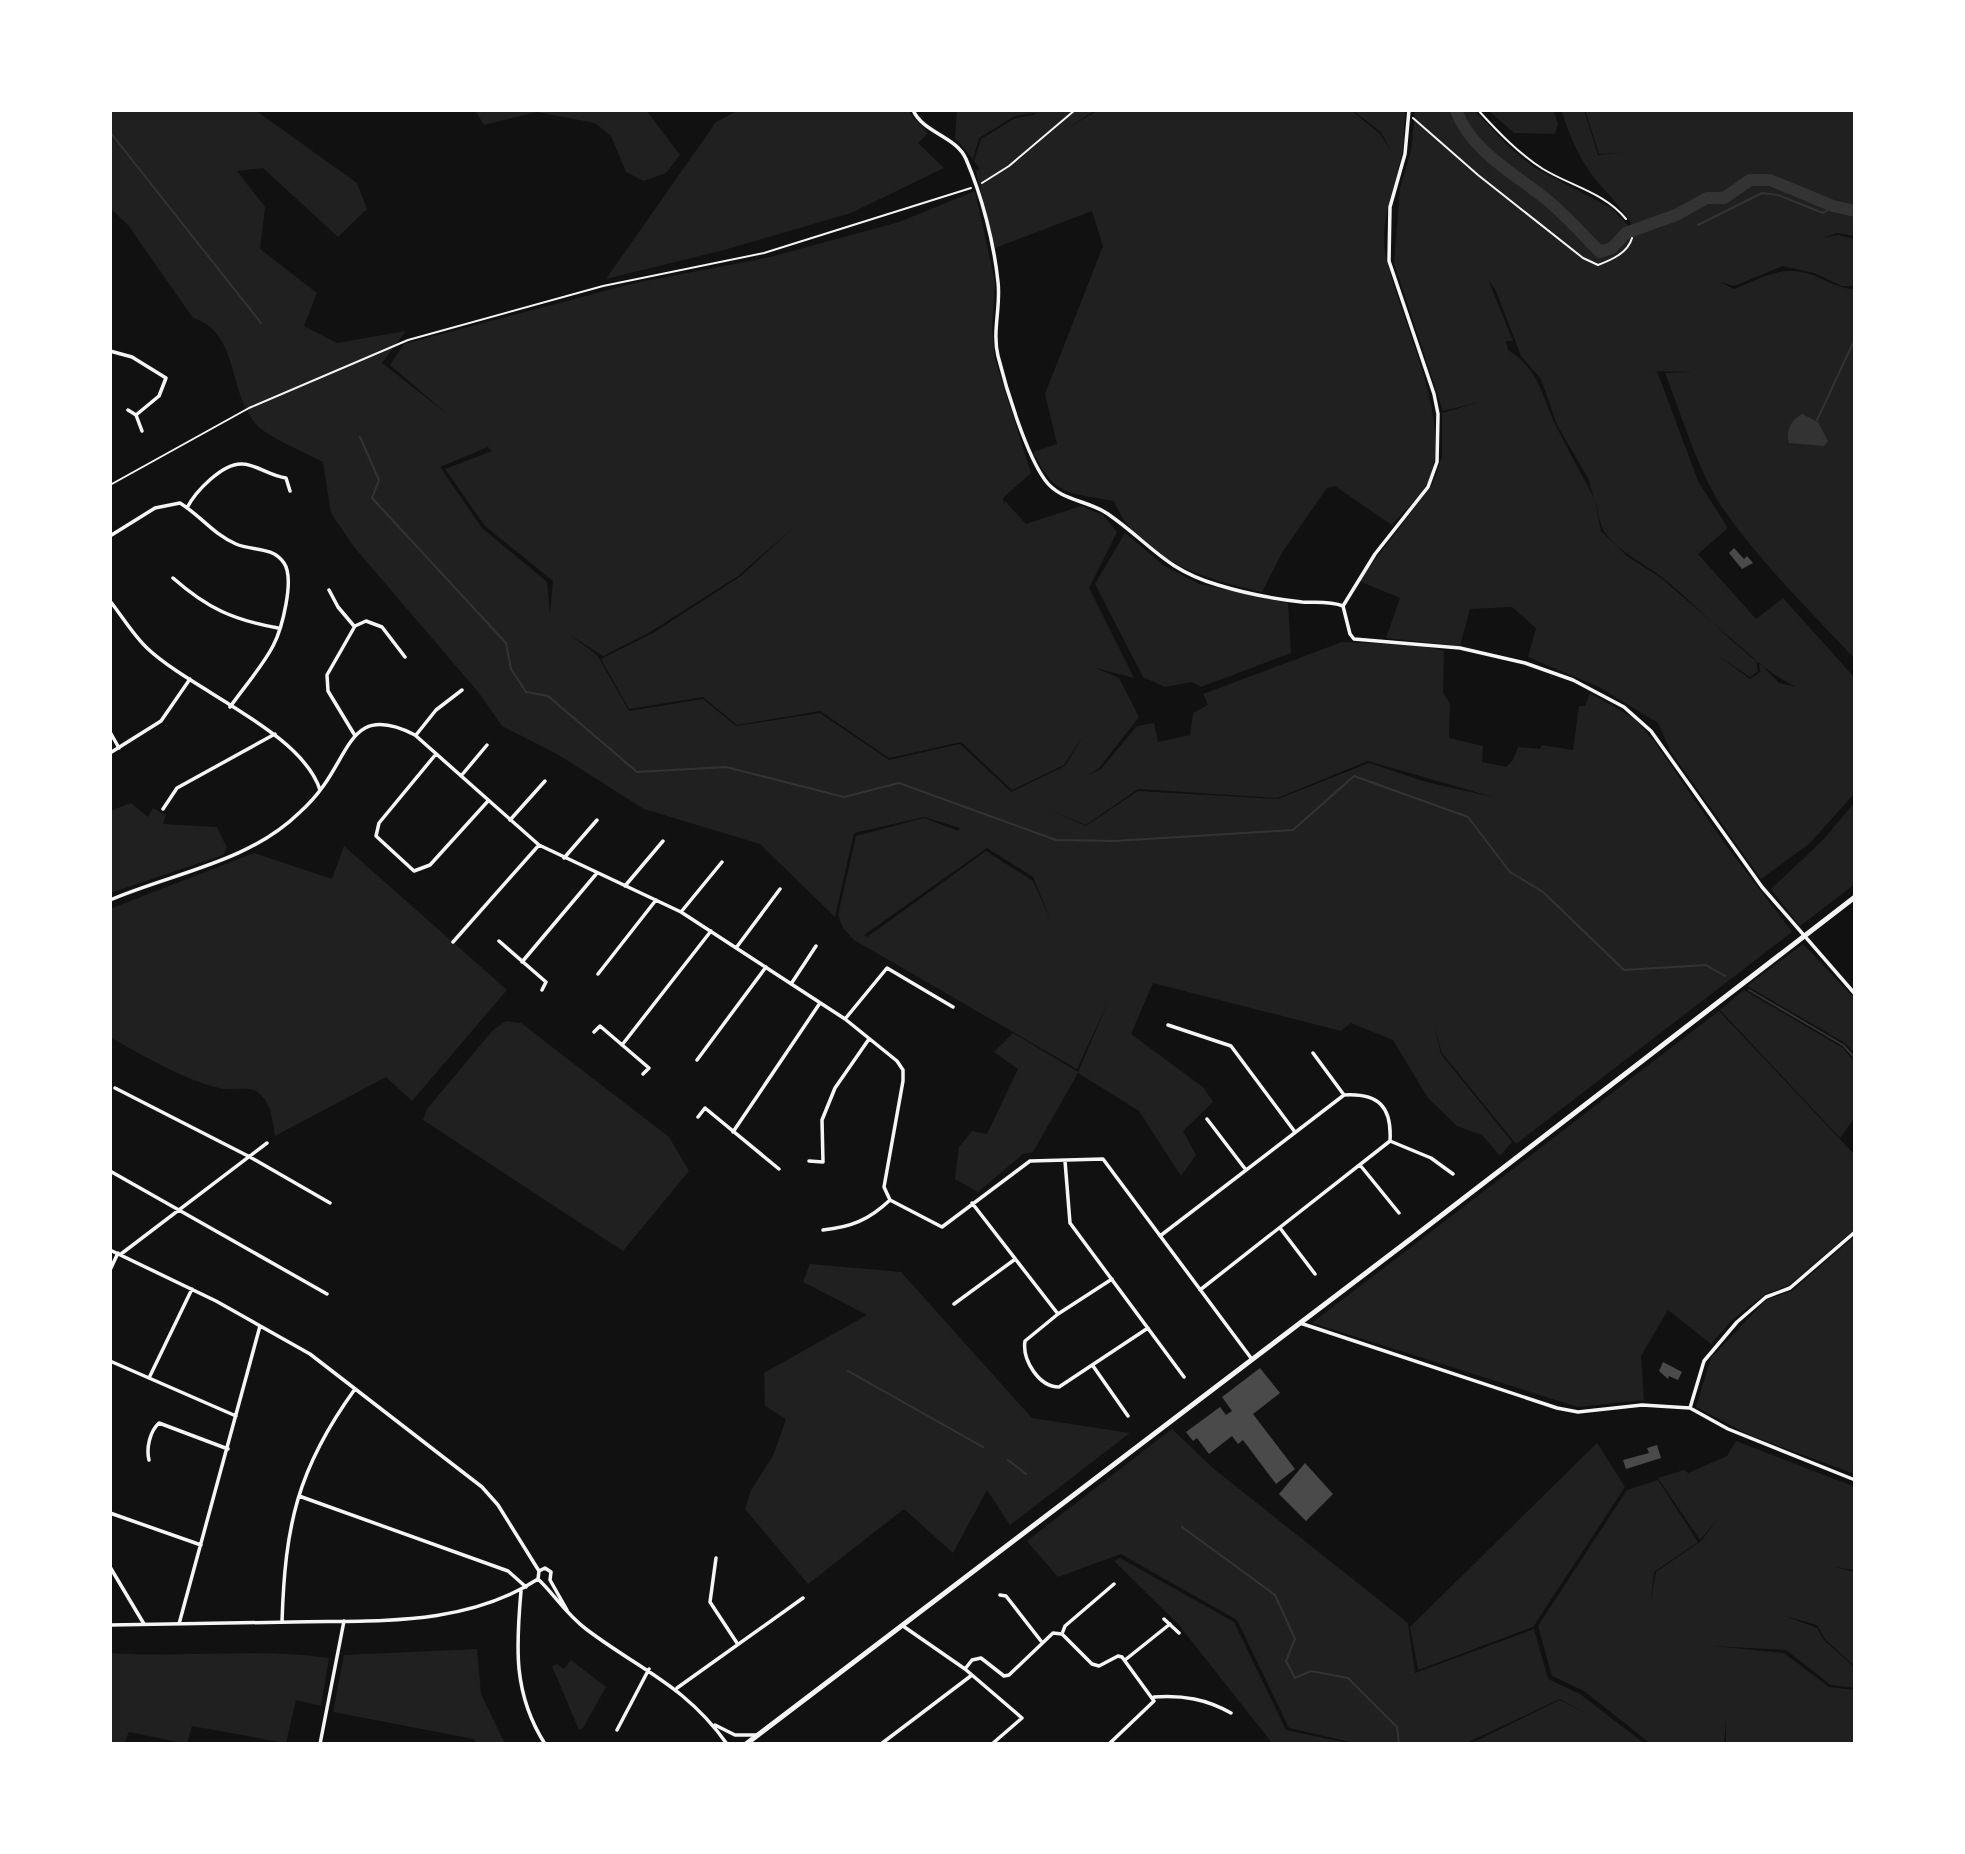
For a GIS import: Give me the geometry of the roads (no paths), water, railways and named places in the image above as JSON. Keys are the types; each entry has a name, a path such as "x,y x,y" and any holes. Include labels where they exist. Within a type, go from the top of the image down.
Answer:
{"main road":[{"path":"747,1744 1855,897"}],"street":[{"path":"913,110 923,124 964,155 976,187 998,284 995,330 998,356 1034,462 1046,482 1059,495 1090,504 1110,515 1150,551 1182,572 1233,588 1301,602 1343,606"},
{"path":"1409,112 1405,154 1390,207 1389,261 1434,394 1438,414 1437,462 1428,486 1375,554 1343,606 1350,634 1354,639 1449,647 1525,663 1573,680 1632,713 1651,731 1746,867 1855,994"},
{"path":"110,351 132,357 166,378 159,396 136,415"},
{"path":"128,410 136,415 142,431"},
{"path":"187,508 196,491 231,466 244,464 271,476 286,478 290,491"},
{"path":"110,536 155,508 180,503 219,534 239,545 267,549 284,562 290,577 274,644 230,707"},
{"path":"173,578 202,603 244,622 278,628"},
{"path":"329,590 338,607 355,626"},
{"path":"110,601 147,648 230,707 276,734 296,754 320,790"},
{"path":"354,734 328,691 327,675 355,626 366,621 382,627 405,657"},
{"path":"110,753 161,721 190,679"},
{"path":"415,735 436,710 462,691"},
{"path":"110,900 253,846 276,833 320,790 354,734 380,724 402,728 415,735 539,845 681,912 845,1019 904,1070 884,1187 890,1200 942,1227 1030,1161 1103,1159 1251,1358"},
{"path":"110,732 119,748"},
{"path":"163,809 177,788 276,734"},
{"path":"461,776 487,746"},
{"path":"436,754 379,823 376,836 414,871 430,864 488,801"},
{"path":"510,820 545,781"},
{"path":"564,858 597,820"},
{"path":"625,886 663,841"},
{"path":"453,942 539,845"},
{"path":"681,912 722,862"},
{"path":"523,962 597,873"},
{"path":"736,948 780,889"},
{"path":"598,974 656,900"},
{"path":"622,1045 711,931"},
{"path":"499,941 546,982 542,990"},
{"path":"790,984 816,946"},
{"path":"697,1060 766,967"},
{"path":"845,1019 887,968 953,1007"},
{"path":"733,1132 820,1003"},
{"path":"1168,1025 1231,1046 1295,1132"},
{"path":"594,1032 600,1026 649,1068 643,1074"},
{"path":"808,1161 822,1162 822,1120 835,1088 869,1039"},
{"path":"1313,1053 1344,1095"},
{"path":"115,1088 250,1157 330,1203"},
{"path":"1160,1236 1344,1095 1368,1097 1386,1110 1391,1124 1390,1141 1200,1290"},
{"path":"698,1117 705,1108 779,1169"},
{"path":"1207,1119 1247,1170"},
{"path":"1390,1141 1431,1158 1453,1174"},
{"path":"110,1270 120,1254 267,1143"},
{"path":"1065,1160 1070,1223 1184,1377"},
{"path":"1360,1165 1399,1213"},
{"path":"110,1171 327,1294"},
{"path":"823,1230 851,1227 875,1214 890,1200"},
{"path":"972,1203 1058,1314"},
{"path":"1280,1228 1315,1274"},
{"path":"1690,1408 1704,1361 1737,1322 1766,1297 1790,1288 1855,1232"},
{"path":"110,1250 192,1289 310,1354 482,1487 504,1515 539,1571 538,1579 521,1590 460,1612 414,1620 110,1625"},
{"path":"954,1304 1015,1259"},
{"path":"1112,1279 1058,1314 1025,1341 1025,1357 1044,1383 1059,1387 1148,1328"},
{"path":"149,1378 192,1289"},
{"path":"1300,1323 1557,1408 1578,1412 1642,1405 1690,1408 1728,1429 1855,1480"},
{"path":"179,1624 260,1326"},
{"path":"110,1361 236,1416"},
{"path":"1093,1366 1128,1416"},
{"path":"282,1622 281,1585 287,1534 299,1496 325,1434 355,1388"},
{"path":"149,1460 148,1448 153,1429 159,1423 228,1449"},
{"path":"299,1496 508,1571 526,1587"},
{"path":"110,1513 201,1545"},
{"path":"716,1558 710,1602 737,1643"},
{"path":"110,1567 144,1624"},
{"path":"539,1571 550,1570 550,1580 568,1612"},
{"path":"538,1579 559,1605 589,1631 676,1688 713,1725 727,1744"},
{"path":"542,1583 550,1580"},
{"path":"1062,1634 1065,1626 1114,1584"},
{"path":"521,1590 517,1669 525,1703 545,1744"},
{"path":"1000,1595 1006,1596 1041,1641"},
{"path":"676,1688 803,1598"},
{"path":"1164,1619 1180,1633"},
{"path":"320,1744 344,1621"},
{"path":"1125,1660 1170,1624"},
{"path":"903,1626 965,1669 1022,1718 992,1744"},
{"path":"965,1669 972,1660 981,1658 1006,1676 1041,1641 1053,1633 1062,1634 1092,1664 1099,1667 1118,1656 1125,1660 1137,1681 1154,1697 1174,1696 1209,1701 1231,1713"},
{"path":"617,1730 649,1669"},
{"path":"881,1744 972,1675"},
{"path":"1110,1744 1152,1706 1154,1697"},
{"path":"713,1725 735,1735 758,1735"}],"waterway":[{"path":"1456,110 1462,124 1481,148 1549,201 1600,252 1612,248 1626,233 1676,215 1707,198 1724,198 1750,180 1770,180 1833,206 1855,211"},
{"path":"110,132 261,323"},
{"path":"1698,225 1762,193 1778,195 1823,213 1833,206"},
{"path":"1817,420 1855,339"},
{"path":"360,437 379,480 372,498 506,643 511,669 526,692 548,696 637,772 726,767 844,797 899,783 1056,840 1114,841 1293,830 1354,776 1468,817 1510,872 1543,892 1624,970 1706,965 1725,976"},
{"path":"1749,990 1843,1045 1855,1058"},
{"path":"848,1371 983,1447"},
{"path":"1008,1460 1026,1474"},
{"path":"1182,1527 1275,1595 1295,1639 1286,1661 1295,1678 1311,1671 1348,1678 1397,1727 1399,1744"}]}
